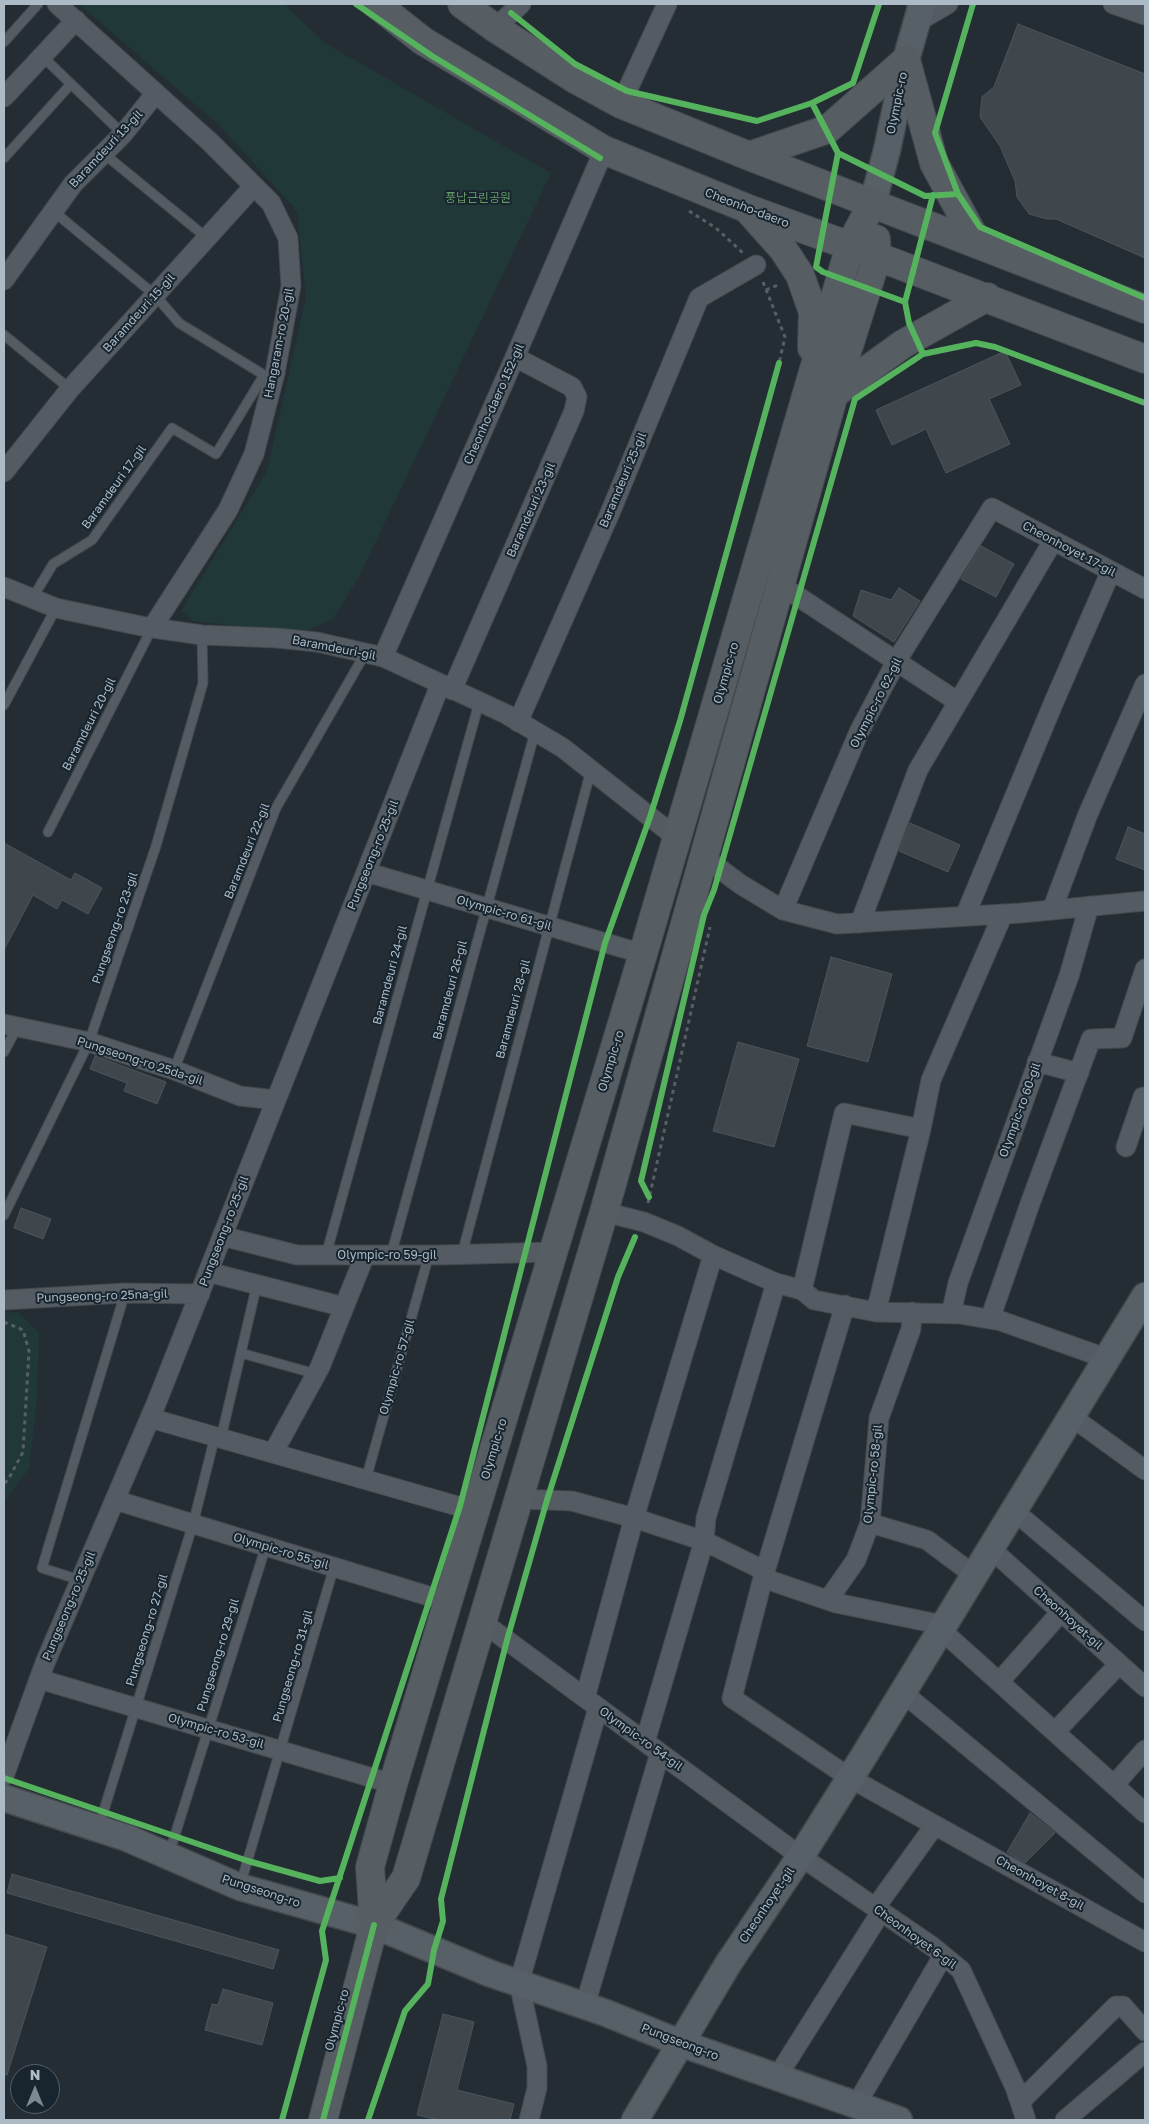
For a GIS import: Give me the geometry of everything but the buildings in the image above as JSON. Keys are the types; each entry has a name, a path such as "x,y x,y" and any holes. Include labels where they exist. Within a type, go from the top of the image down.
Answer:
{"main road":[{"name":"Cheonho-daero","path":"376,4 423,41 604,150 746,208 1101,340 1145,359"},
{"path":"462,4 495,28 575,79 621,104 748,156 873,202 1145,309"},
{"path":"748,156 828,129 906,60 934,163 978,244"},
{"name":"Olympic-ro","path":"374,1925 406,1878 604,1212 782,586 828,386 825,334 850,246 873,202"},
{"name":"Olympic-ro","path":"323,2120 374,1925 370,1867 393,1784 677,838 828,386 877,257 873,202"},
{"path":"746,208 783,249 800,275 813,312 828,386 987,297"}],"street":[{"name":"Hangaram-ro 20-gil","path":"57,4 210,142 271,203 288,238 290,286 254,454 228,510 152,628"},
{"path":"495,28 521,4"},
{"path":"621,104 666,4"},
{"path":"920,13 948,4"},
{"path":"1113,4 1145,15"},
{"name":"Olympic-ro","path":"873,202 887,150 906,60 920,13"},
{"path":"4,97 76,20"},
{"name":"Baramdeuri 13-gil","path":"4,280 73,184 123,134 156,93"},
{"name":"Cheonho-daero 152-gil","path":"375,655 515,357 604,150"},
{"name":"Baramdeuri 15-gil","path":"4,472 70,389 254,186"},
{"name":"Baramdeuri 25-gil","path":"518,722 610,513 699,298 756,264"},
{"name":"Baramdeuri 23-gil","path":"446,688 574,411 577,397 572,387 515,357"},
{"name":"Cheonhoyet 17-gil","path":"992,508 1145,589"},
{"name":"Olympic-ro 62-gil","path":"783,910 859,732 897,660 992,508"},
{"path":"860,923 918,770 1053,540"},
{"path":"965,916 1053,704 1111,571"},
{"path":"782,586 958,702"},
{"name":"Baramdeuri-gil","path":"4,587 56,608 152,628 202,635 277,638 317,642 375,655 518,722 563,748 677,838"},
{"path":"1052,910 1088,814 1145,684"},
{"name":"Pungseong-ro 25-gil","path":"5,1795 39,1679 150,1418 366,872 446,688"},
{"path":"704,857 740,884 783,910 837,924 1003,914 1145,901"},
{"name":"Olympic-ro 61-gil","path":"366,872 643,954"},
{"name":"Olympic-ro 60-gil","path":"951,1314 958,1283 1069,976 1089,906"},
{"path":"876,1312 921,1129 931,1080 1003,914"},
{"path":"990,1319 1091,1039 1122,1038 1145,969"},
{"name":"Pungseong-ro 25da-gil","path":"11,1025 89,1042 174,1070 240,1096 276,1100"},
{"path":"1037,1062 1079,1073"},
{"path":"1126,1146 1143,1097 1145,1097"},
{"path":"802,1290 844,1113 921,1129"},
{"path":"604,1212 644,1222 678,1236 713,1255 776,1283 802,1290 814,1300 876,1312 951,1314 1001,1321 1108,1359"},
{"name":"Olympic-ro 59-gil","path":"222,1236 297,1255 429,1255 553,1252"},
{"path":"272,1453 316,1374 365,1255"},
{"path":"529,2120 537,2088 537,2066 519,1983 592,1703 634,1518 713,1255"},
{"path":"208,1272 344,1307"},
{"path":"584,2005 653,1748 704,1541 706,1518 776,1283"},
{"name":"Pungseong-ro 25na-gil","path":"4,1300 124,1293 200,1294"},
{"name":"Cheonhoyet-gil","path":"636,2120 728,1964 850,1778 1144,1302"},
{"path":"845,1306 764,1575 732,1698 850,1778"},
{"name":"Olympic-ro 58-gil","path":"828,1600 856,1560 870,1523 879,1418 911,1329 912,1312"},
{"path":"1072,1417 1145,1470"},
{"path":"150,1418 476,1510"},
{"path":"518,1499 572,1501 634,1518 704,1541 764,1575 828,1600 942,1627 998,1682 1145,1813"},
{"name":"Olympic-ro 55-gil","path":"115,1500 448,1602"},
{"path":"1014,1512 1144,1617"},
{"path":"870,1523 927,1540 974,1575"},
{"name":"Cheonhoyet-gil","path":"991,1549 1145,1687"},
{"path":"998,1682 1061,1612"},
{"name":"Olympic-ro 54-gil","path":"482,1622 800,1856"},
{"path":"1055,1732 1119,1664"},
{"name":"Olympic-ro 53-gil","path":"39,1679 393,1784"},
{"path":"902,1692 1145,1893"},
{"path":"1114,1785 1145,1750"},
{"name":"Cheonhoyet 8-gil","path":"850,1778 1144,1939"},
{"name":"Pungseong-ro","path":"5,1795 127,1838 240,1887 374,1925 489,1973 584,2005 680,2043 899,2120"},
{"path":"777,2077 878,1910 935,1825"},
{"name":"Cheonhoyet 6-gil","path":"800,1856 944,1956 961,1970 1015,2087 1026,2120"},
{"path":"856,2105 944,1956"},
{"path":"1020,2102 1116,2006 1123,2006 1145,2032"},
{"path":"1065,2120 1145,2052"}],"lane":[{"path":"4,42 38,4"},
{"path":"42,56 123,134"},
{"path":"4,158 70,84"},
{"path":"103,153 207,238"},
{"path":"53,211 155,295 179,323 269,377"},
{"path":"4,335 70,389"},
{"path":"1101,340 1145,349"},
{"name":"Baramdeuri 17-gil","path":"32,599 52,564 92,540 172,428 216,454 269,377"},
{"path":"4,705 56,608"},
{"name":"Baramdeuri 20-gil","path":"48,832 152,628"},
{"name":"Pungseong-ro 23-gil","path":"4,1215 89,1042 156,846 203,683 202,635"},
{"name":"Baramdeuri 22-gil","path":"174,1070 276,808 375,655"},
{"name":"Baramdeuri 24-gil","path":"326,1255 479,703"},
{"name":"Baramdeuri 26-gil","path":"391,1255 535,732"},
{"name":"Baramdeuri 28-gil","path":"462,1254 591,770"},
{"path":"4,1052 11,1025"},
{"name":"Olympic-ro 57-gil","path":"366,1479 429,1255"},
{"name":"Pungseong-ro 27-gil","path":"98,1829 193,1524 241,1352 257,1284"},
{"path":"80,1580 42,1568 124,1293"},
{"path":"241,1352 316,1374"},
{"name":"Pungseong-ro 29-gil","path":"169,1856 266,1546"},
{"name":"Pungseong-ro 31-gil","path":"240,1887 282,1750 334,1567"}],"path":[{"path":"683,208 716,228 756,264 785,337 777,372"},
{"path":"649,1200 711,920"},
{"path":"645,1189 649,1200"},
{"path":"4,1322 23,1330 29,1351 23,1452 4,1484"}],"green space":[{"name":"풍납근린공원","path":"79,4 284,4 325,43 551,173 359,577 333,619 303,633 193,621 181,611 267,471 306,297 297,211 220,126"},
{"path":"18,1312 39,1333 37,1399 29,1469 4,1501 4,1313"}],"cycle path":[{"path":"356,4 432,56 600,158"},
{"path":"812,103 853,83 879,4"},
{"path":"958,194 935,133 973,4"},
{"path":"511,13 575,64 627,91 757,121 812,103 838,153 925,196 958,194 980,227 1145,298"},
{"path":"838,153 816,267 823,272 905,302"},
{"path":"923,354 909,323 905,302 933,195"},
{"path":"649,1197 641,1181 704,915 714,890 855,399 923,354 976,343 995,347 1145,403"},
{"path":"282,2120 326,1960 322,1931 460,1506 605,943 650,817 680,721 779,363"},
{"path":"368,2120 405,2011 428,1984 434,1950 443,1921 441,1899 507,1640 547,1500 618,1277 635,1237"},
{"path":"4,1778 248,1861 320,1881 340,1878"},
{"path":"323,2120 374,1925"}]}
